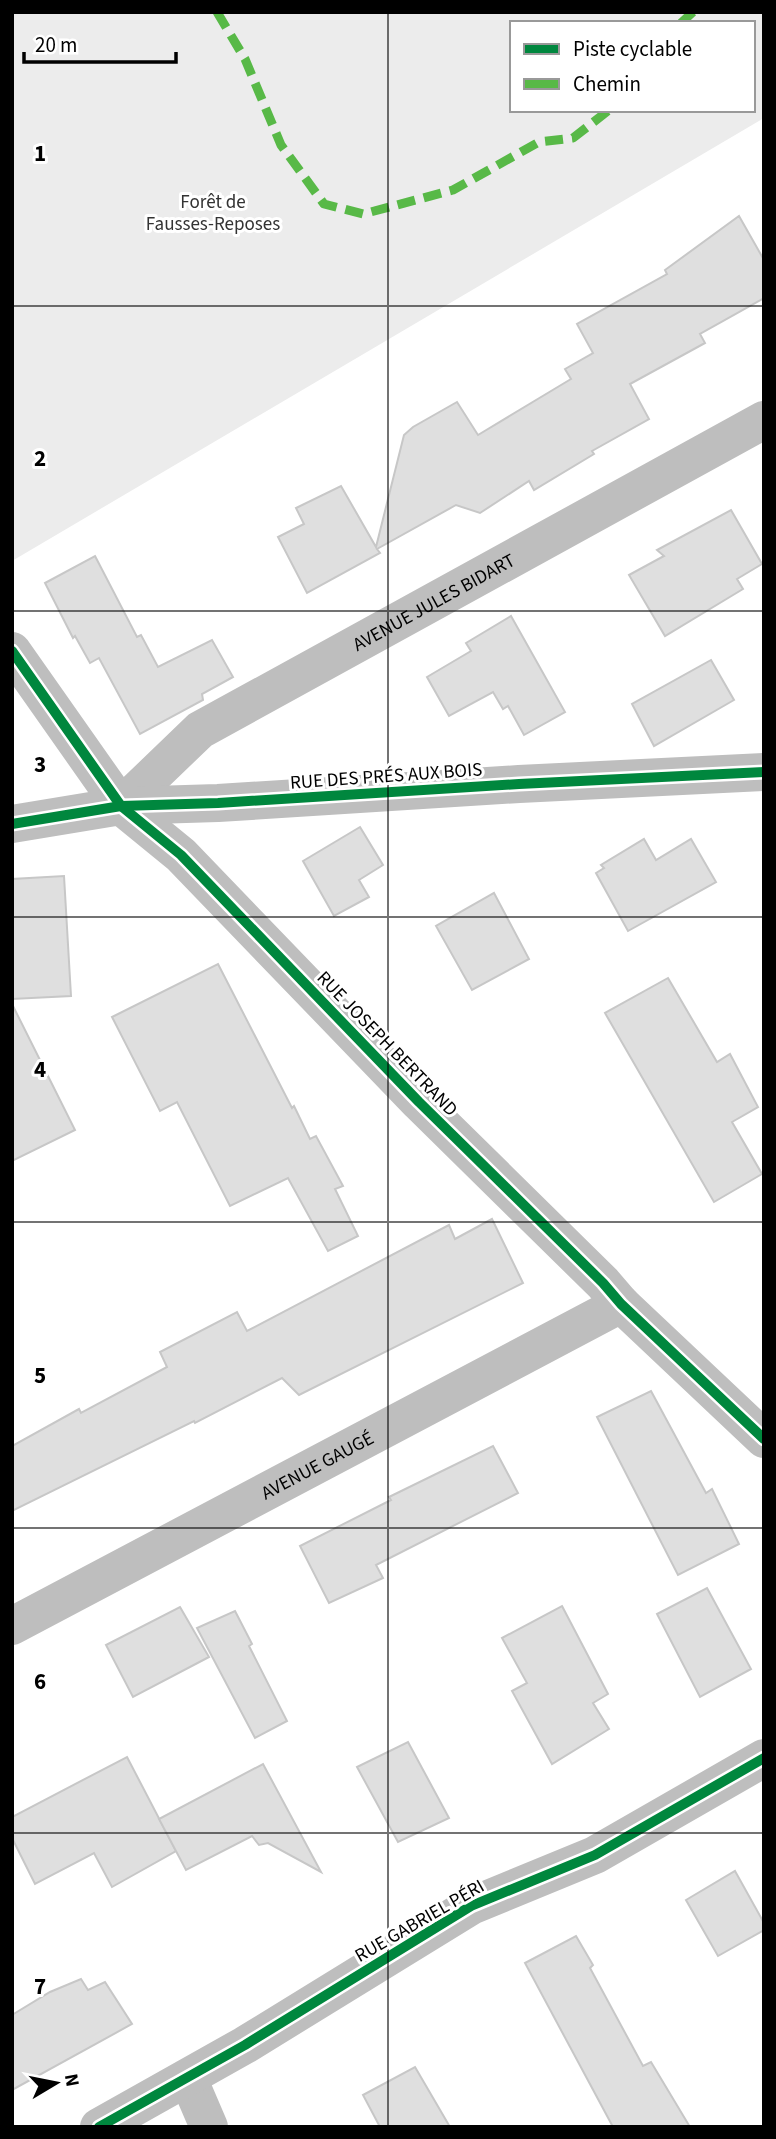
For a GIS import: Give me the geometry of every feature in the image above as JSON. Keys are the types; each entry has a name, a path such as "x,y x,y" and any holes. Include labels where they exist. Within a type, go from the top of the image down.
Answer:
{"street":[{"name":"AVENUE JULES BIDART","path":"121,806 200,730 764,420"},
{"name":"RUE JOSEPH BERTRAND","path":"12,651 121,806 181,855 419,1102 603,1283 621,1304 764,1439"},
{"name":"RUE DES PRÉS AUX BOIS","path":"12,824 121,806 218,803 764,772"},
{"name":"AVENUE GAUGÉ","path":"12,1626 621,1304"},
{"name":"RUE GABRIEL PÉRI","path":"99,2127 188,2078 471,1906 595,1855 764,1758"},
{"path":"188,2078 209,2127"}],"green space":[{"name":"Forêt de Fausses-Reposes","path":"12,12 764,12 764,118 12,561"}],"building":[{"path":"739,216 764,260 764,298 700,334 705,343 630,384 649,419 592,451 594,454 534,490 529,481 480,513 456,505 377,549 380,553 307,593 278,537 304,524 296,508 341,486 376,547 404,435 457,402 478,435 571,379 565,369 593,353 577,324 667,274 665,270"},
{"path":"731,510 762,564 737,579 743,589 665,636 629,575 664,556 657,550"},
{"path":"95,556 137,637 141,635 158,667 212,640 233,677 202,694 203,700 140,734 99,658 90,663 75,636 73,638 45,583"},
{"path":"511,616 565,712 524,735 508,706 503,709 493,692 449,716 427,677 471,651 466,643"},
{"path":"711,660 734,700 654,746 632,704"},
{"path":"360,827 383,865 359,880 369,897 334,916 303,861"},
{"path":"644,839 656,860 691,839 716,882 628,931 596,873 604,868 601,865"},
{"path":"64,876 71,996 12,999 12,879"},
{"path":"494,893 529,959 472,990 436,926"},
{"path":"218,964 292,1108 294,1106 310,1139 316,1136 343,1186 335,1189 358,1236 328,1251 288,1178 230,1206 177,1102 160,1111 112,1017"},
{"path":"668,978 717,1062 730,1054 758,1107 732,1122 762,1174 714,1202 605,1013"},
{"path":"12,1004 75,1130 12,1161"},
{"path":"492,1219 523,1283 299,1395 282,1378 12,1511 12,1446 79,1409 81,1413 167,1367 160,1352 237,1312 247,1331 449,1225 455,1239"},
{"path":"651,1391 706,1493 712,1489 739,1544 678,1575 597,1417"},
{"path":"493,1446 518,1493 376,1565 383,1578 329,1603 300,1546 391,1500 389,1497"},
{"path":"707,1588 751,1669 700,1697 657,1614"},
{"path":"562,1606 608,1694 593,1703 609,1729 552,1764 512,1691 527,1683 502,1638"},
{"path":"180,1607 209,1657 133,1697 106,1645"},
{"path":"235,1611 252,1644 249,1646 287,1721 255,1738 197,1628"},
{"path":"408,1742 449,1818 398,1842 357,1767"},
{"path":"127,1757 176,1851 112,1887 94,1853 35,1884 12,1838 12,1817"},
{"path":"263,1764 321,1872 268,1843 259,1845 252,1836 186,1870 159,1819"},
{"path":"735,1871 764,1923 764,1930 718,1956 686,1900"},
{"path":"576,1936 593,1965 590,1968 643,2066 651,2062 690,2127 613,2127 525,1963"},
{"path":"81,1979 88,1990 105,1982 132,2024 12,2090 12,2015 50,1992"},
{"path":"415,2067 450,2127 380,2127 363,2095"}],"marked path":[{"path":"217,12 245,59 281,145 324,204 363,214 453,190 539,142 573,138 606,112"},
{"path":"683,21 693,12"}],"cycle path":[{"path":"12,651 121,806 181,855 419,1102 603,1283 621,1304 764,1439"},
{"path":"12,824 121,806 218,803 764,772"},
{"path":"99,2127 245,2045 471,1906 595,1855 764,1758"}]}
